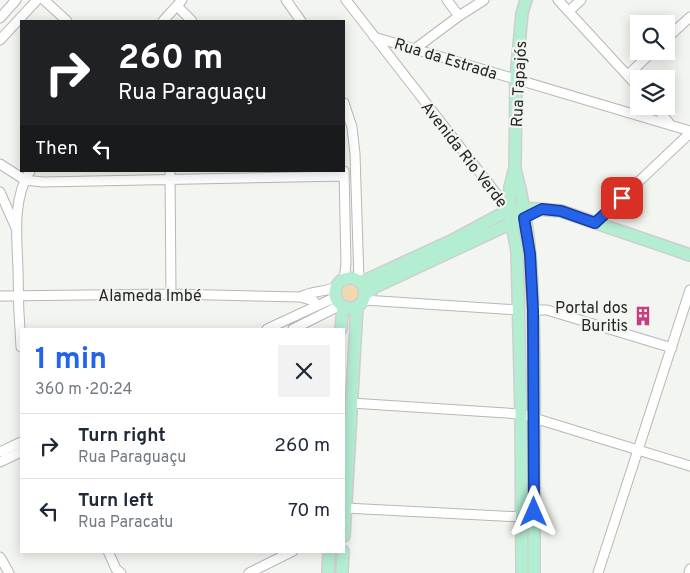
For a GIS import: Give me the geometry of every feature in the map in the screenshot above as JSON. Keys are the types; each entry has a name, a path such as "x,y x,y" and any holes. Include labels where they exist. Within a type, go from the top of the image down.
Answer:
{"main road":[{"name":"Rua Tapajós","path":"509,210 510,187 515,168 516,78 522,13 526,0"},
{"name":"Rua Tapajós","path":"515,168 524,213"},
{"path":"341,328 340,295 351,278 359,281 366,280 455,239 509,210 524,213 542,209 561,211 688,253"},
{"name":"Avenida Rio Verde","path":"509,210 517,251 522,573"},
{"path":"340,295 347,308 362,301 376,287 512,223 524,213"},
{"name":"Avenida Rio Verde","path":"524,213 530,254 533,310 535,419 534,573"},
{"path":"345,508 351,403 362,301 365,290 359,281"},
{"path":"328,573 329,553"},
{"path":"342,573 343,553"}],"street":[{"path":"0,18 16,0"},
{"path":"0,40 37,0"},
{"path":"44,0 66,20"},
{"path":"286,0 300,20"},
{"name":"Avenida Rio Verde","path":"346,0 509,210"},
{"path":"447,0 459,16"},
{"path":"416,48 484,0"},
{"path":"558,0 630,77"},
{"path":"569,11 581,0"},
{"path":"164,20 180,3 191,20"},
{"path":"675,31 690,17"},
{"name":"Rua da Estrada","path":"374,37 670,124 690,132"},
{"path":"628,75 644,60"},
{"path":"345,106 352,127 355,154 359,281"},
{"path":"662,115 670,124"},
{"path":"595,223 690,132"},
{"path":"0,164 25,180 43,182 170,176 344,174 346,264 340,295 294,328"},
{"path":"20,334 17,213 25,180 29,172"},
{"path":"170,176 171,294"},
{"path":"0,192 17,230"},
{"path":"598,573 690,290"},
{"name":"Alameda Imbé","path":"300,297 327,291 340,295"},
{"name":"Alameda Imbé","path":"0,296 171,294 300,297 314,301 317,306"},
{"path":"269,328 340,295"},
{"path":"362,301 519,310"},
{"path":"533,310 547,310 672,348"},
{"path":"351,403 521,414 690,466"},
{"path":"0,452 20,442"},
{"path":"0,462 20,452"},
{"path":"345,508 522,517"},
{"path":"109,553 118,572"},
{"path":"249,573 289,553"},
{"path":"0,557 9,573"},
{"path":"689,573 690,569"}],"shaded area":[{"path":"346,285 354,285 359,290 357,301 346,303 341,298 341,290"}],"place":[{"name":"Portal dos Buritis","path":"643,316"}],"route":[{"path":"534,512 533,310 530,254 524,218 542,209 561,211 595,223 622,198"}]}
